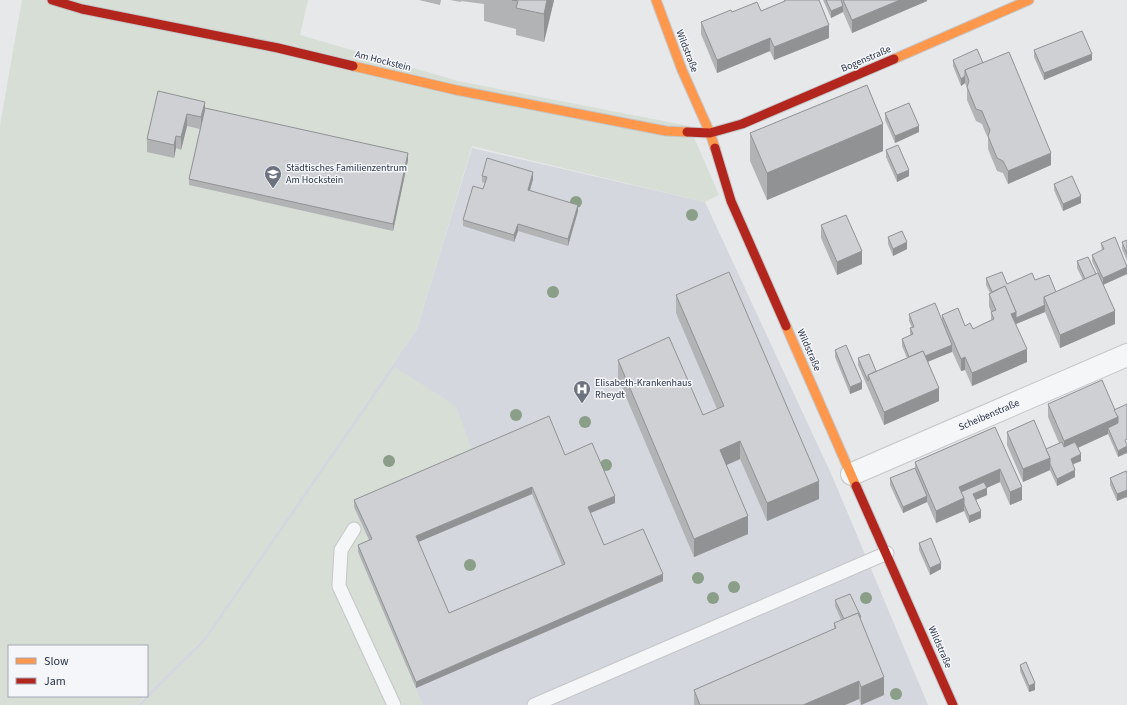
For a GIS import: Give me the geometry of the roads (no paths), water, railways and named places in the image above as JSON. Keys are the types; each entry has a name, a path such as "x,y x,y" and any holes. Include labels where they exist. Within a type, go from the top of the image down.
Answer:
{"street":[{"name":"Am Hockstein","path":"52,0 82,9 286,49 456,90 666,131 710,133"},
{"name":"Wildstraße","path":"656,0 682,70 710,133 731,201 953,705"},
{"name":"Bogenstraße","path":"710,133 742,124 1029,0"},
{"name":"Scheibenstraße","path":"852,474 1127,355"}],"lane":[{"path":"354,529 341,550 339,586 394,705"},
{"path":"534,705 887,553"}],"place":[{"name":"Städtisches Familienzentrum Am Hockstein","path":"273,189"},
{"name":"Elisabeth-Krankenhaus Rheydt","path":"582,404"}]}
